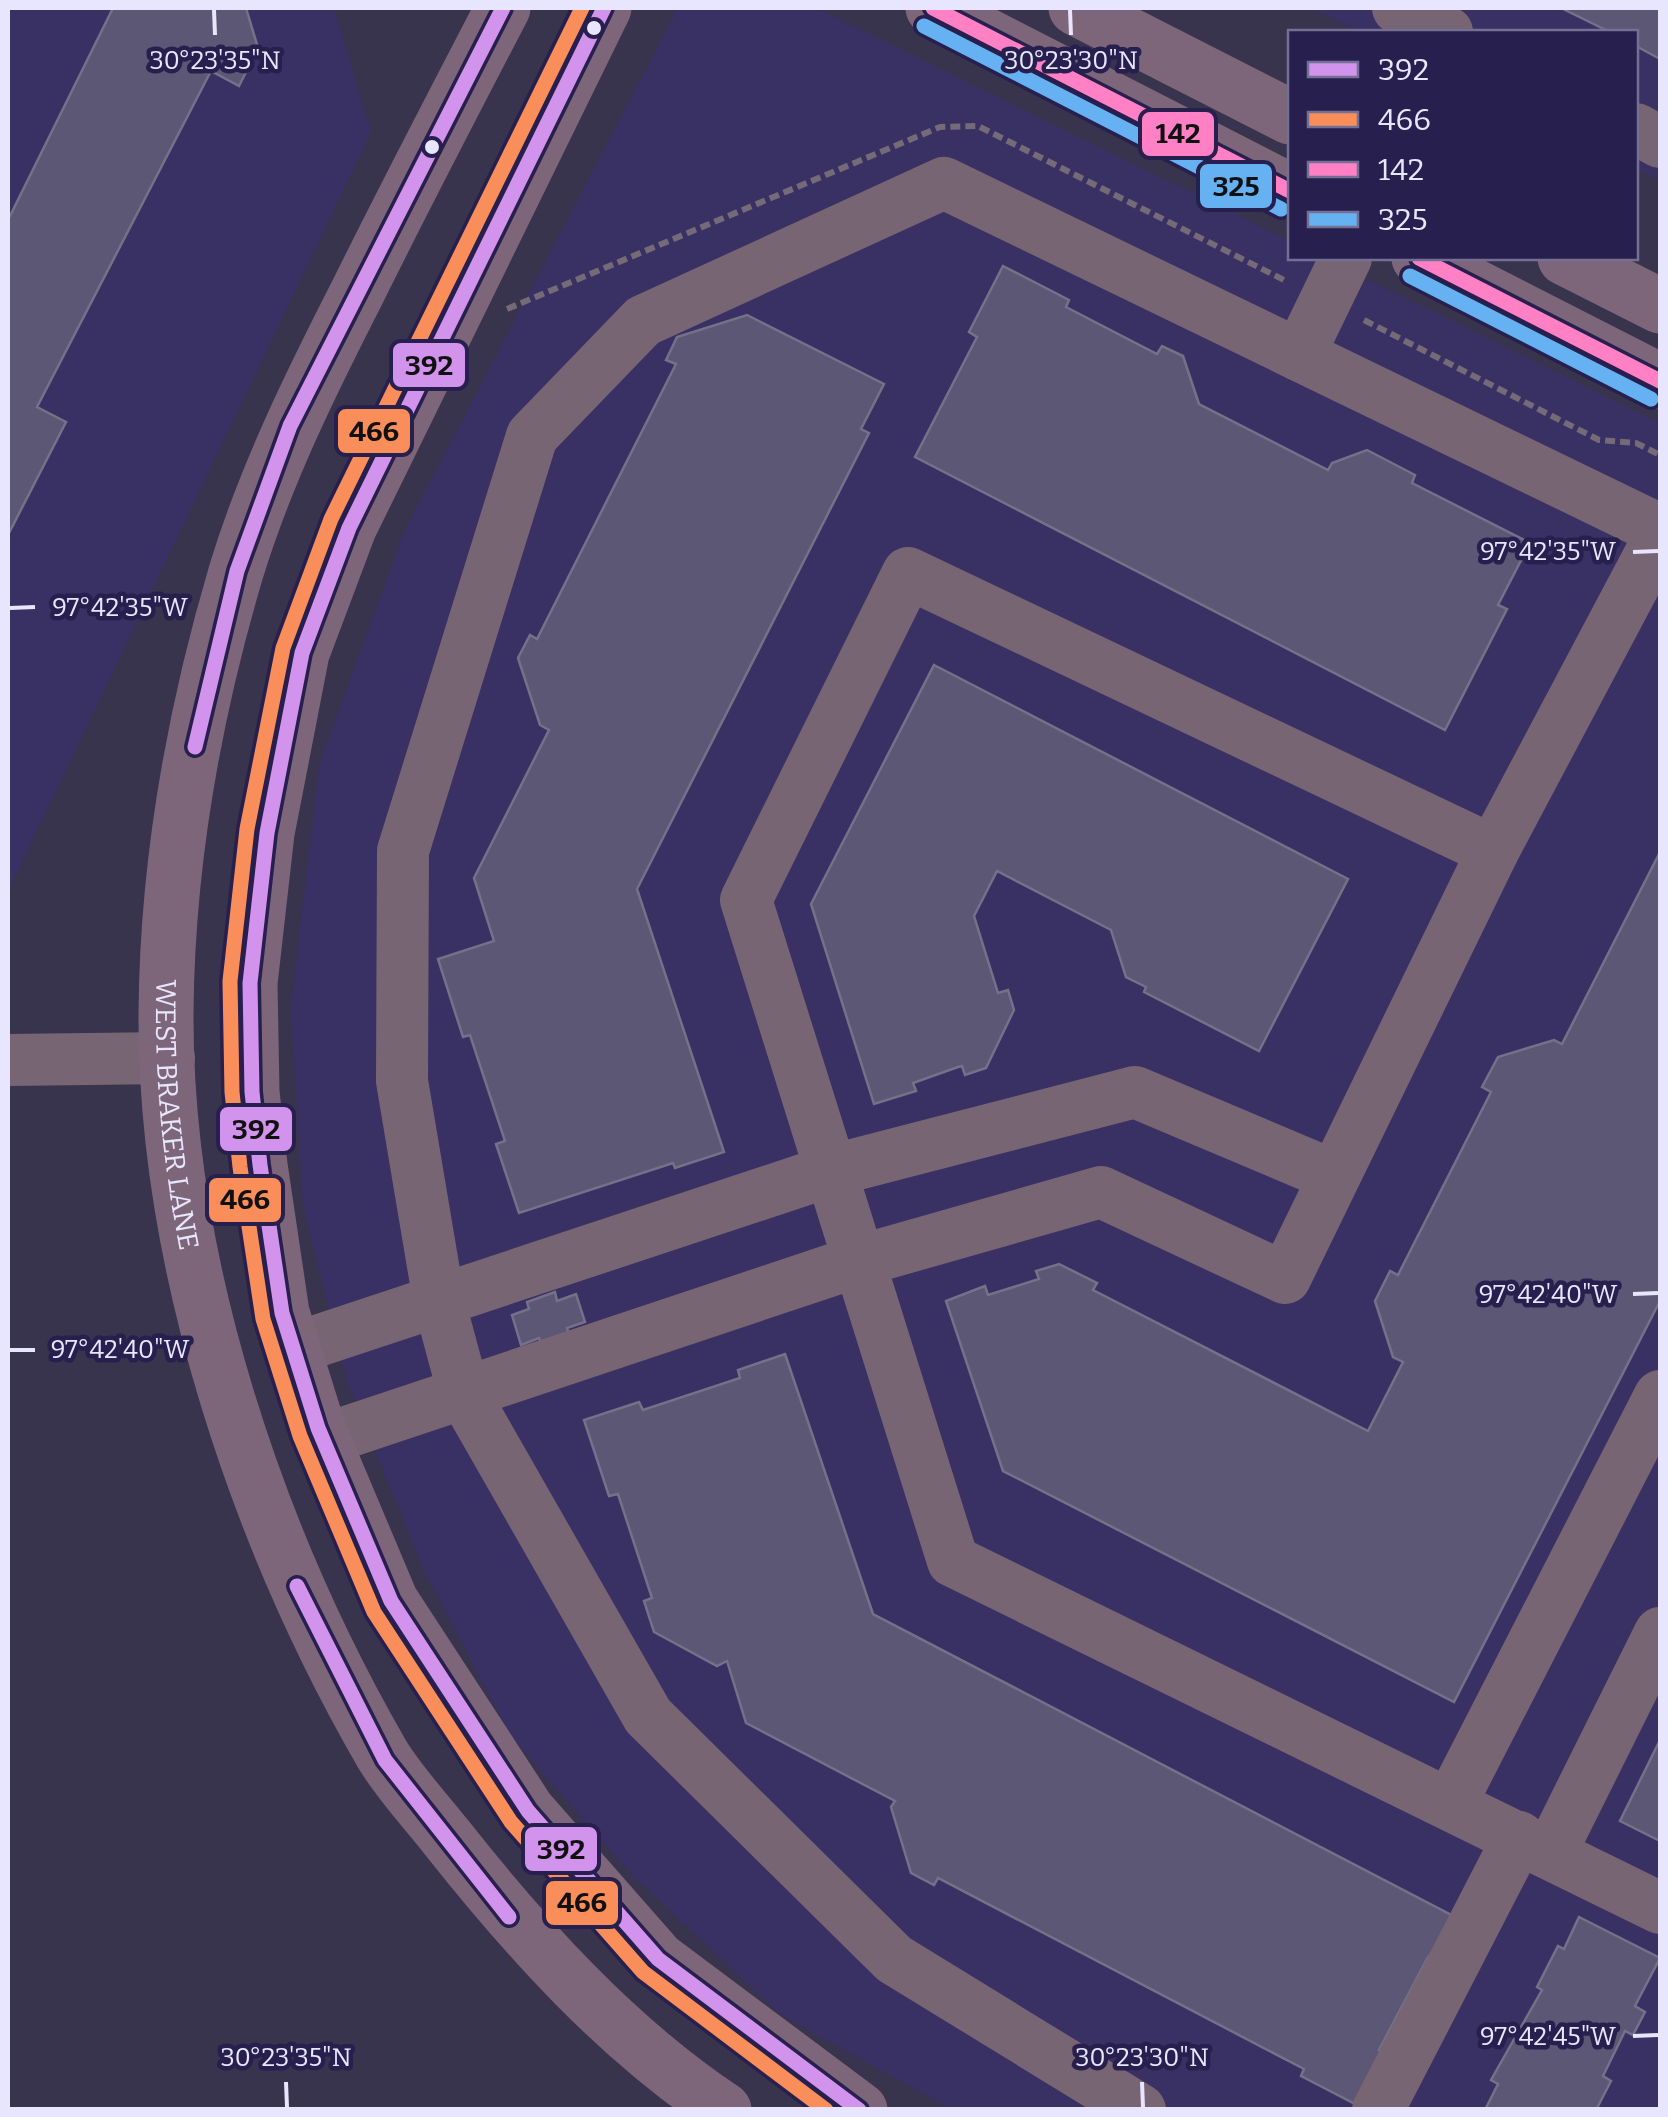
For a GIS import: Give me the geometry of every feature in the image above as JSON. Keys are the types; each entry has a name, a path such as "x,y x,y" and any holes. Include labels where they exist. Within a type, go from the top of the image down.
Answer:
{"main road":[{"name":"WEST BRAKER LANE","path":"503,8 290,426 237,571 205,694 182,814 168,954 168,1058 179,1180 220,1382 251,1471 309,1616 386,1760 521,1932 679,2080 724,2110"},
{"path":"604,8 349,528 302,653 268,833 250,984 252,1092 260,1165 282,1312 323,1440 391,1601 528,1810 658,1959 860,2110"},
{"path":"933,8 1288,191"},
{"path":"1076,8 1288,116"},
{"path":"1423,260 1660,381"},
{"path":"1570,260 1660,306"},
{"path":"220,1382 294,1349"},
{"path":"251,1471 323,1440"}],"lane":[{"path":"1398,8 1443,30"},
{"path":"1638,130 1660,142"},
{"path":"323,1440 464,1394 859,1262 1101,1192 1284,1278 1493,851 1660,533 944,183 643,321 532,436 403,852 402,1081 439,1301 464,1394 648,1716 894,1958 1140,2110"},
{"path":"1299,355 1345,260"},
{"path":"1493,851 908,572 746,900 953,1560 1660,1908"},
{"path":"8,1060 168,1058"},
{"path":"294,1349 830,1170 1135,1092 1334,1176"},
{"path":"1452,1804 1660,1396"},
{"path":"1378,2110 1660,1633"}],"shaded area":[{"path":"8,8 334,8 371,132 8,891"},
{"path":"678,8 817,8 1288,240 1288,260 1328,260 1660,423 1660,2109 951,2109 780,2014 632,1875 510,1735 423,1568 348,1384 303,1207 291,1008 319,765 404,532"},
{"path":"1310,8 1660,8 1660,181 1638,169 1638,30 1357,30"}],"building":[{"path":"113,8 246,8 258,48 239,86 211,71 37,407 66,422 8,535 8,220"},
{"path":"1561,8 1660,8 1660,59 1638,47 1638,30 1606,30"},
{"path":"1003,266 1069,300 1066,307 1157,354 1162,346 1183,356 1199,404 1328,470 1332,463 1367,450 1415,475 1412,483 1530,543 1498,605 1507,609 1445,730 915,457 977,337 969,332"},
{"path":"747,315 884,384 861,429 869,433 637,889 724,1152 675,1168 673,1163 519,1213 496,1144 505,1141 470,1035 463,1037 438,959 494,941 474,878 549,730 540,725 518,658 530,635 537,639 676,364 666,360 677,337"},
{"path":"934,665 1348,879 1259,1051 1144,992 1146,987 1126,977 1111,930 997,871 974,916 998,993 1008,990 1014,1010 986,1068 965,1075 962,1066 958,1067 913,1083 916,1091 874,1104 811,904"},
{"path":"1660,852 1660,1301 1454,1702 1003,1471 946,1301 985,1286 988,1295 1039,1279 1036,1271 1059,1264 1097,1283 1093,1290 1368,1431 1403,1362 1393,1357 1375,1301 1390,1271 1398,1275 1491,1092 1482,1087 1498,1057 1554,1040 1562,1044"},
{"path":"555,1292 557,1301 576,1294 585,1322 567,1328 570,1337 542,1346 539,1338 521,1345 512,1315 529,1309 527,1302"},
{"path":"785,1354 873,1614 1457,1918 1427,1959 1379,2050 1389,2055 1361,2107 1301,2076 1304,2069 938,1878 934,1885 911,1873 891,1807 895,1801 746,1723 727,1661 717,1666 654,1632 644,1601 652,1598 618,1494 609,1496 584,1420 639,1402 643,1410 740,1378 738,1370"},
{"path":"1660,1740 1660,1841 1620,1821"},
{"path":"1579,1917 1660,1958 1635,2006 1645,2012 1633,2035 1625,2031 1603,2076 1611,2081 1596,2110 1485,2110 1498,2084 1491,2080 1542,1990 1537,1987 1558,1946 1564,1949"}],"transit line":[{"name":"392","path":"195,747 237,571 290,426 503,8"},
{"name":"466","path":"582,8 331,519 283,648 247,829 230,981 232,1092 240,1167 263,1319 300,1436 374,1612 511,1822 643,1972 826,2110"},
{"name":"392","path":"604,8 349,528 302,653 267,833 250,983 252,1092 260,1165 282,1313 318,1428 391,1601 528,1811 658,1959 859,2110"},
{"name":"142","path":"933,8 1288,190"},
{"name":"325","path":"924,26 1281,209"},
{"name":"142","path":"1423,260 1660,381"},
{"name":"325","path":"1410,276 1651,399"},
{"name":"392","path":"297,1586 385,1760 509,1917"}]}
